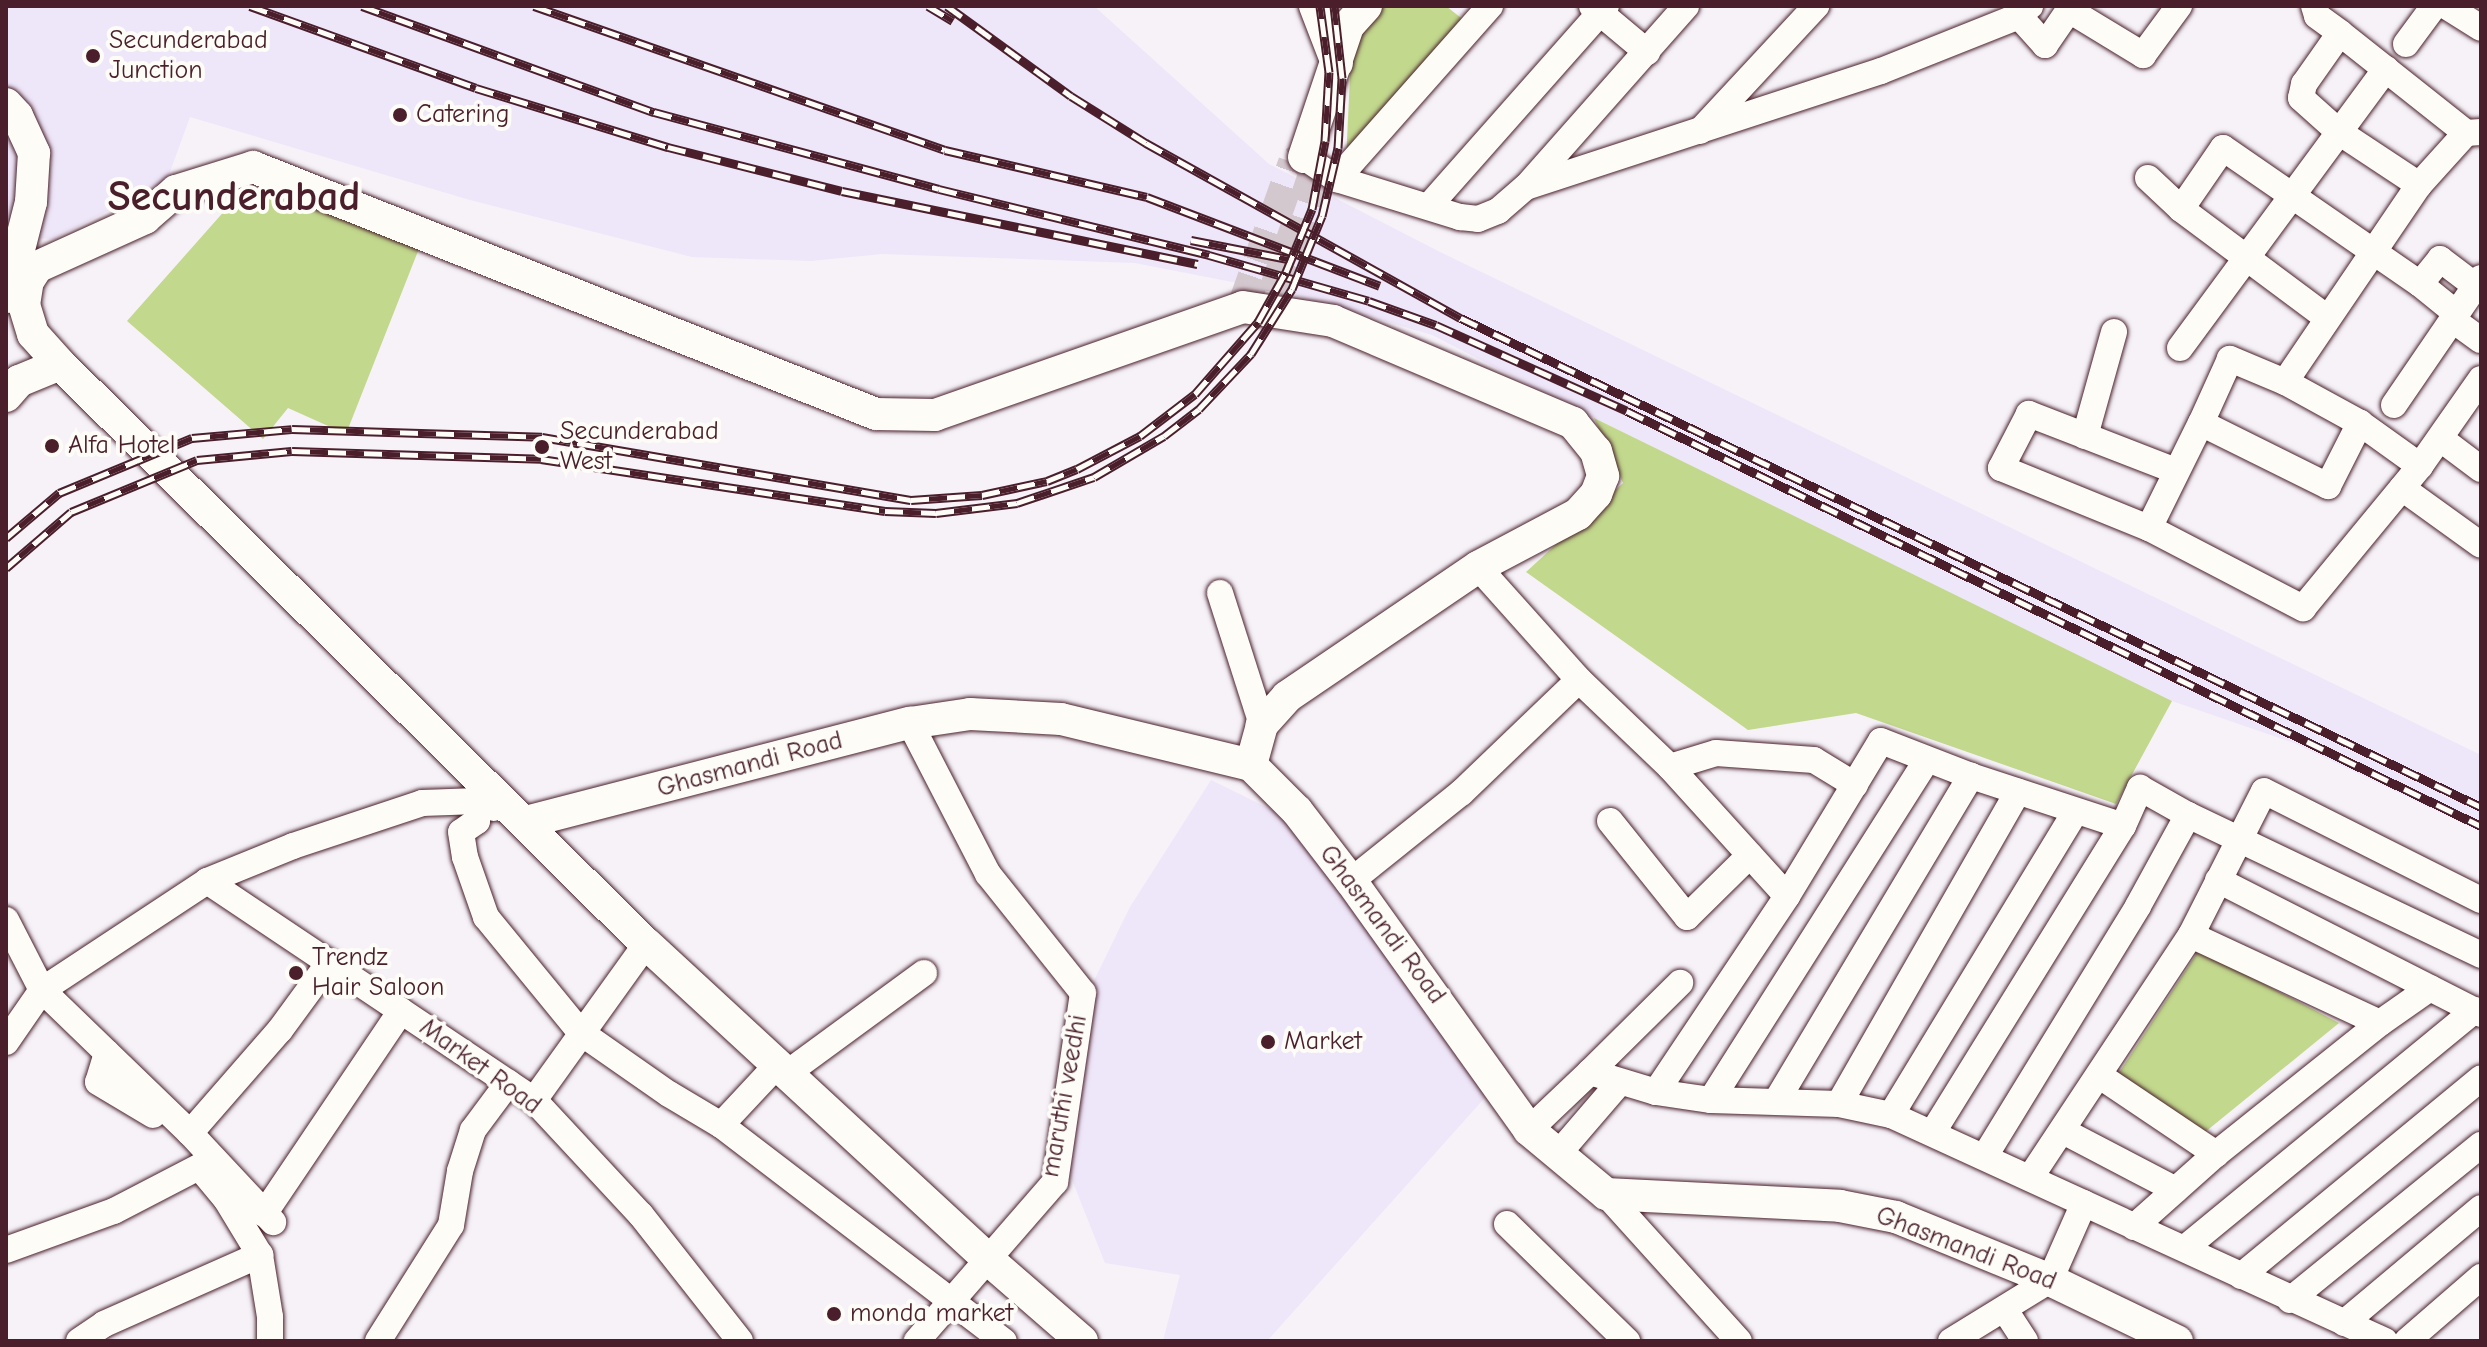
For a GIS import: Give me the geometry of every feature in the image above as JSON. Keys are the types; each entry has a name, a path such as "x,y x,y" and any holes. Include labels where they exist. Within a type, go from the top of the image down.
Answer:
{"street":[{"path":"1315,6 1337,63"},
{"path":"1353,13 1304,157 1337,179 1460,217 1478,219 1498,211 1526,187 1686,6"},
{"path":"1697,134 1816,6"},
{"path":"1526,187 1697,134 1881,71 2024,11 2045,45 2069,10 2143,55 2179,6"},
{"path":"2285,382 2419,185 2474,132 2317,16 2314,6"},
{"path":"2406,44 2434,6"},
{"path":"2446,6 2481,28"},
{"path":"1337,179 1482,8"},
{"path":"1429,206 1599,8 1647,52"},
{"path":"2340,33 2304,84 2301,98 2339,132 2419,185"},
{"path":"2180,348 2386,69"},
{"path":"6,104 17,116 34,153 31,202 6,299"},
{"path":"2181,209 2223,148 2420,284 2481,340"},
{"path":"1082,1341 990,1261 646,944 60,364 33,334 24,305 28,281 37,267 145,218 176,191 253,167 876,414 935,415 1243,307 1333,321 1573,423 1596,451 1603,476 1596,494 1578,514 1559,527 1478,567 1287,697 1262,725 1251,765"},
{"path":"2148,178 2181,209 2327,318"},
{"path":"2394,405 2479,285 2440,259 2420,284"},
{"path":"2085,436 2114,332"},
{"path":"2149,528 2230,359 2285,382 2360,423 2420,466"},
{"path":"6,396 19,381 60,364"},
{"path":"2176,471 2029,414 2001,468 2149,528 2303,608 2420,466 2479,388"},
{"path":"2201,423 2328,486 2360,423"},
{"path":"2441,439 2481,469"},
{"path":"2402,488 2481,545"},
{"path":"1478,567 1579,680 1670,767 1787,896"},
{"path":"1220,593 1262,725"},
{"path":"1351,881 1461,793 1579,680"},
{"name":"Ghasmandi Road","path":"526,822 910,723 970,714 1061,719 1251,765 1297,811 1351,881 1529,1130 1606,1194 1840,1206 1896,1217 2050,1280 2177,1341"},
{"name":"maruthi veedhi","path":"910,723 988,874 1083,993 1055,1182 990,1261 917,1341"},
{"path":"1656,1092 1787,896 1881,741 1971,776 2123,826"},
{"path":"1670,767 1716,753 1814,760 1855,785"},
{"path":"1711,1100 1927,760"},
{"path":"1777,1100 1971,776"},
{"path":"1933,1132 2123,826 2140,788 2188,815 2481,955"},
{"path":"2030,1178 2191,935 2264,791 2481,900"},
{"path":"1839,1104 2018,792"},
{"path":"6,1042 42,990 207,881 293,846 422,803 478,801 526,822"},
{"path":"478,801 477,821 461,832 465,857 486,917 580,1032 669,1094 721,1125 1004,1341"},
{"path":"1891,1115 2075,812"},
{"path":"1985,1156 2138,906 2188,815"},
{"path":"1610,821 1687,917 1750,855"},
{"path":"2185,1248 2478,1012 2218,880"},
{"name":"Market Road","path":"207,881 534,1100 641,1215 740,1341"},
{"path":"6,920 42,990 190,1133 268,1218 401,1011"},
{"path":"2191,935 2380,1023"},
{"path":"534,1100 646,944"},
{"path":"190,1133 280,1030 329,963"},
{"path":"721,1125 782,1069 924,973"},
{"path":"1529,1130 1680,983"},
{"path":"2134,1227 2216,1154 2380,1023 2430,988"},
{"path":"107,1053 98,1082 147,1109 226,1199 260,1255 270,1317 270,1341"},
{"path":"1590,1072 1656,1092 1711,1100 1839,1104 1891,1115 2385,1341"},
{"path":"2100,1076 2216,1154"},
{"path":"2241,1276 2481,1078"},
{"path":"378,1341 451,1225 460,1171 473,1130 508,1083"},
{"path":"1558,1154 1619,1083"},
{"path":"2063,1131 2176,1190"},
{"path":"2290,1300 2481,1145"},
{"path":"6,1250 114,1211 199,1167"},
{"path":"1606,1194 1734,1339"},
{"path":"1951,1341 2050,1280 2084,1203"},
{"path":"2344,1323 2481,1208"},
{"path":"1507,1224 1627,1341"},
{"path":"79,1341 104,1324 260,1255"},
{"path":"2407,1341 2481,1277"},
{"path":"2005,1310 2025,1341"}],"shaded area":[{"path":"6,6 1094,6 1269,164 1440,252 2481,755 2481,832 2294,743 2172,701 1594,418 1432,335 1284,292 1135,263 882,254 811,261 692,257 470,200 190,117 167,180 54,239 6,237"},
{"name":"Market","path":"1211,780 1278,813 1318,848 1490,1092 1267,1341 1163,1341 1180,1275 1105,1263 1066,1165 1088,993 1130,907"}],"green space":[{"path":"1377,6 1446,6 1470,25 1346,161 1352,34"},
{"path":"270,183 422,241 346,434 288,408 263,439 127,321 235,199"},
{"path":"1594,418 2172,701 2116,804 1856,713 1748,730 1526,572 1623,483"},
{"path":"2199,950 2339,1023 2199,1137 2115,1079"}],"tunnel":[{"path":"1243,307 1294,163 1304,157 1315,172 1268,311"}],"railway":[{"path":"250,6 476,88 668,147 842,191 1198,264"},
{"path":"362,6 654,112 939,189 1209,255 1369,301 1436,325 1627,411 2481,826"},
{"path":"534,6 945,150 1147,197 1380,286"},
{"path":"928,6 953,21"},
{"path":"947,6 1071,96 1146,143 1461,318 2481,807"},
{"path":"6,538 59,493 192,438 292,429 542,437 911,500 982,495 1047,481 1077,469 1140,436 1195,394 1258,322 1286,272 1312,209 1325,141 1329,72 1320,6"},
{"path":"6,568 71,512 197,460 292,451 541,459 885,511 936,513 1017,503 1094,477 1164,436 1199,409 1251,354 1292,289 1322,216 1338,148 1342,78 1334,6"},
{"path":"1191,240 1293,260"}],"place":[{"name":"Secunderabad Junction","path":"93,56"},
{"name":"Catering","path":"400,115"},
{"name":"Alfa Hotel","path":"52,446"},
{"name":"Secunderabad West","path":"542,447"},
{"name":"Trendz Hair Saloon","path":"296,973"},
{"name":"Market","path":"1268,1042"},
{"name":"monda market","path":"834,1314"}],"district":[{"name":"Secunderabad","path":"234,197"}]}
